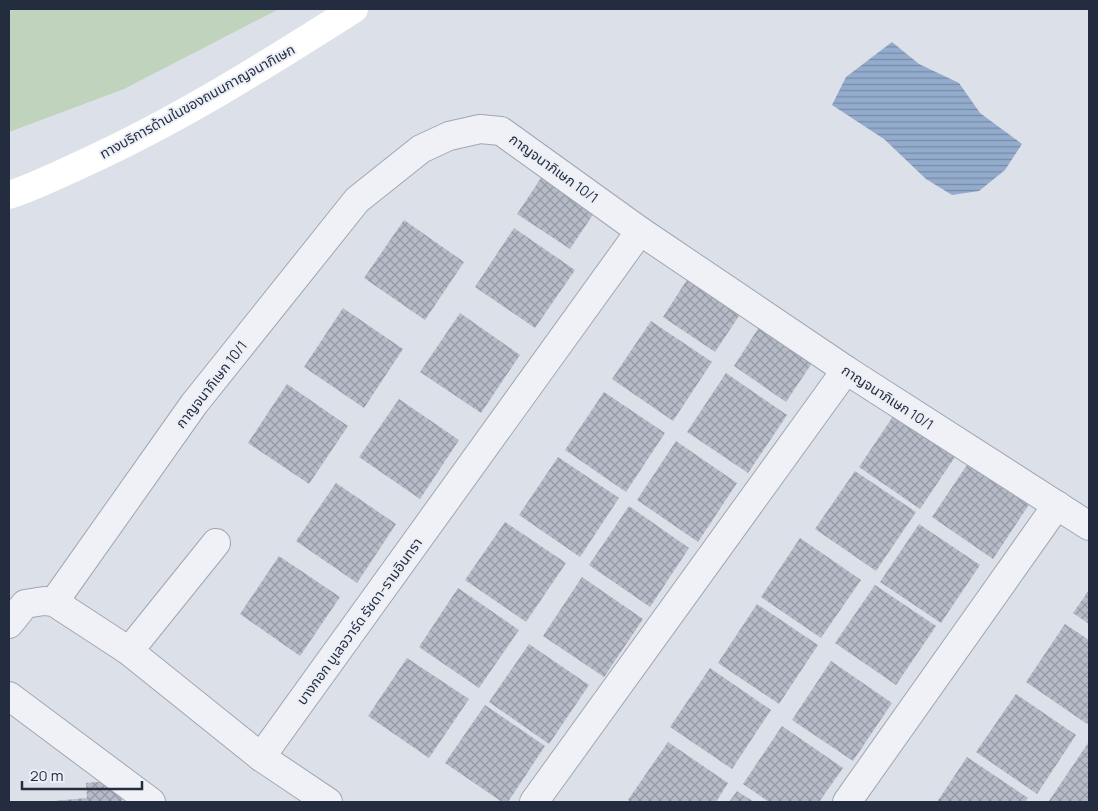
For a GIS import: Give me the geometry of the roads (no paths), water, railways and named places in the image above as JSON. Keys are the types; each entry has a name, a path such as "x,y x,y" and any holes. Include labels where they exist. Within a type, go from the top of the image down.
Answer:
{"main road":[{"name":"ทางบริการด้านในของถนนกาญจนาภิเษก","path":"9,196 29,189 127,144 238,80 354,9"}],"street":[{"name":"กาญจนาภิเษก 10/1","path":"54,602 194,404 358,200 421,149 449,136 480,130 501,131 640,231 846,370 1089,526"},
{"name":"บางกอก บูเลอวาร์ด รัชดา-รามอินทรา","path":"262,757 640,231"},
{"path":"534,802 846,370"},
{"path":"847,802 1057,505"},
{"path":"129,651 216,543"},
{"path":"9,624 25,604 44,601 54,602 129,651 262,757 328,802"},
{"path":"9,696 152,802"}],"water":[{"path":"892,42 919,64 959,83 980,113 1022,144 1005,170 979,191 952,195 926,179 884,139 832,105 846,77"}]}
